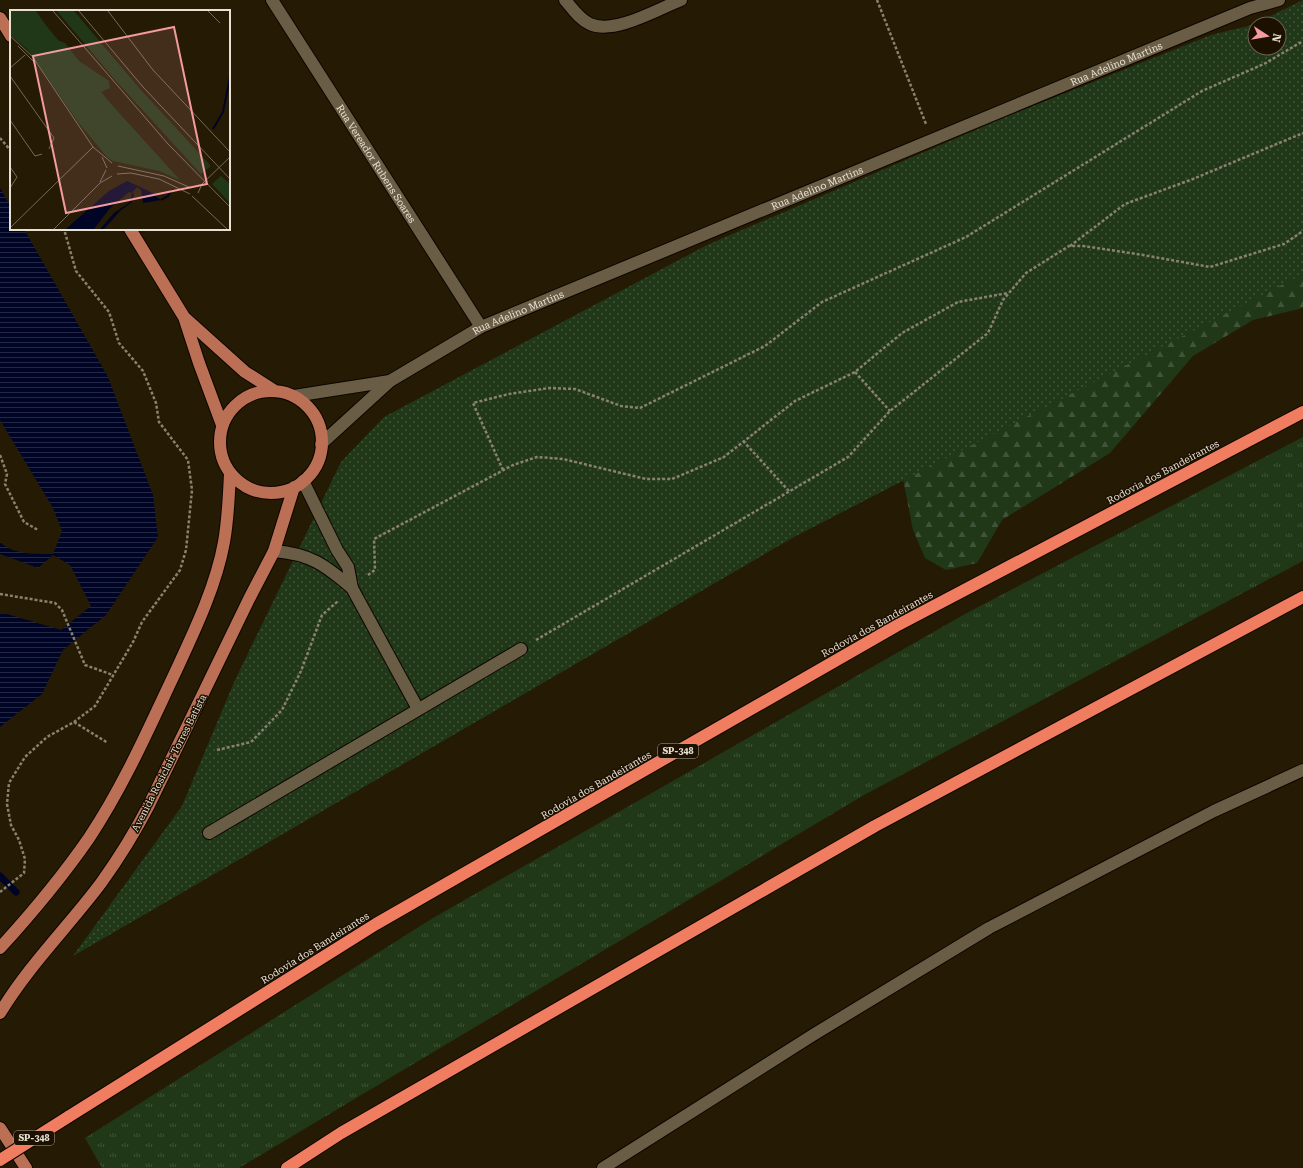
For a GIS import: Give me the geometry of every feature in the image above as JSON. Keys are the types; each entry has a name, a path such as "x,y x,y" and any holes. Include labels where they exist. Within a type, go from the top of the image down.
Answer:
{"highway":[{"name":"Rodovia dos Bandeirantes","path":"0,1160 376,924 889,630 1303,412"},
{"path":"287,1168 341,1133 876,826 1303,597"}],"main road":[{"path":"0,18 10,34"},
{"path":"131,230 184,317 222,425"},
{"path":"184,317 245,372 275,391 294,396 306,405 314,416 320,430 322,444 313,471 298,484 277,493 259,492 243,485 230,473 222,458 219,442 222,425 230,410 243,399 258,392 275,391"},
{"path":"0,948 52,888 89,837 116,791 154,718 193,634 212,584 224,543 230,473"},
{"name":"Avenida Rosiclair Torres Batista","path":"0,1013 12,993 37,960 101,883 132,836 149,805 249,599 274,551 298,484"},
{"path":"0,1125 26,1168"}],"street":[{"name":"Rua Vereador Rubens Soares","path":"272,0 482,327"},
{"path":"566,0 580,18 590,24 602,28 618,25 681,0"},
{"name":"Rua Adelino Martins","path":"322,444 390,381 482,327 1254,4 1279,0"},
{"name":"Rua Adelino Martins","path":"294,396 390,381"},
{"path":"298,484 348,567 352,588 418,709"},
{"path":"274,551 295,553 310,558 324,565 352,588"},
{"path":"209,833 520,649"},
{"path":"603,1168 813,1035 989,928 1214,811 1303,770"}],"path":[{"path":"877,0 932,140"},
{"path":"503,470 473,403 509,394 549,388 575,389 622,406 640,408 765,346 822,302 966,237 1202,92 1264,64 1303,41"},
{"path":"520,649 848,457 890,411 988,333 1003,300 1026,272 1069,246 1125,204 1193,179 1303,133"},
{"path":"0,138 10,150"},
{"path":"0,892 24,873 25,859 19,840 11,825 7,804 9,783 25,757 46,737 74,722 95,706 114,675 142,622 180,570 186,550 192,490 188,460 159,422 156,404 143,371 120,343 109,312 76,271 64,230"},
{"path":"1069,246 1082,246 1143,255 1210,267 1284,244 1303,232"},
{"path":"217,750 251,742 282,710 301,671 322,615 375,570 374,539 513,465 538,457 563,459 646,479 672,479 724,457 795,401 855,372 902,333 958,302 1008,293"},
{"path":"855,372 890,411"},
{"path":"743,441 789,491"},
{"path":"0,455 7,474 5,484 24,522 38,530"},
{"path":"0,594 55,603 62,610 85,665 114,675"},
{"path":"74,722 108,743"}],"green space":[{"path":"1303,0 1303,274 794,537 73,956 182,806 235,680 341,462 384,417 707,245 1013,114 1211,35 1247,26 1247,56 1287,56 1287,16 1270,16"},
{"path":"1303,173 1303,308 1253,320 1193,356 1110,453 1002,520 977,563 946,570 925,558 913,530 900,463"},
{"path":"1303,437 1303,561 864,795 239,1168 102,1168 85,1138 433,918 965,614"}],"water":[{"path":"0,188 10,205 10,230 25,230 108,377 153,495 158,537 106,615 63,650 42,694 0,727 0,614 7,614 61,630 91,606 70,565 53,555 38,568 0,554 0,542 18,552 53,554 62,531 53,508 0,420"}],"waterway":[{"path":"0,876 16,892"}]}
